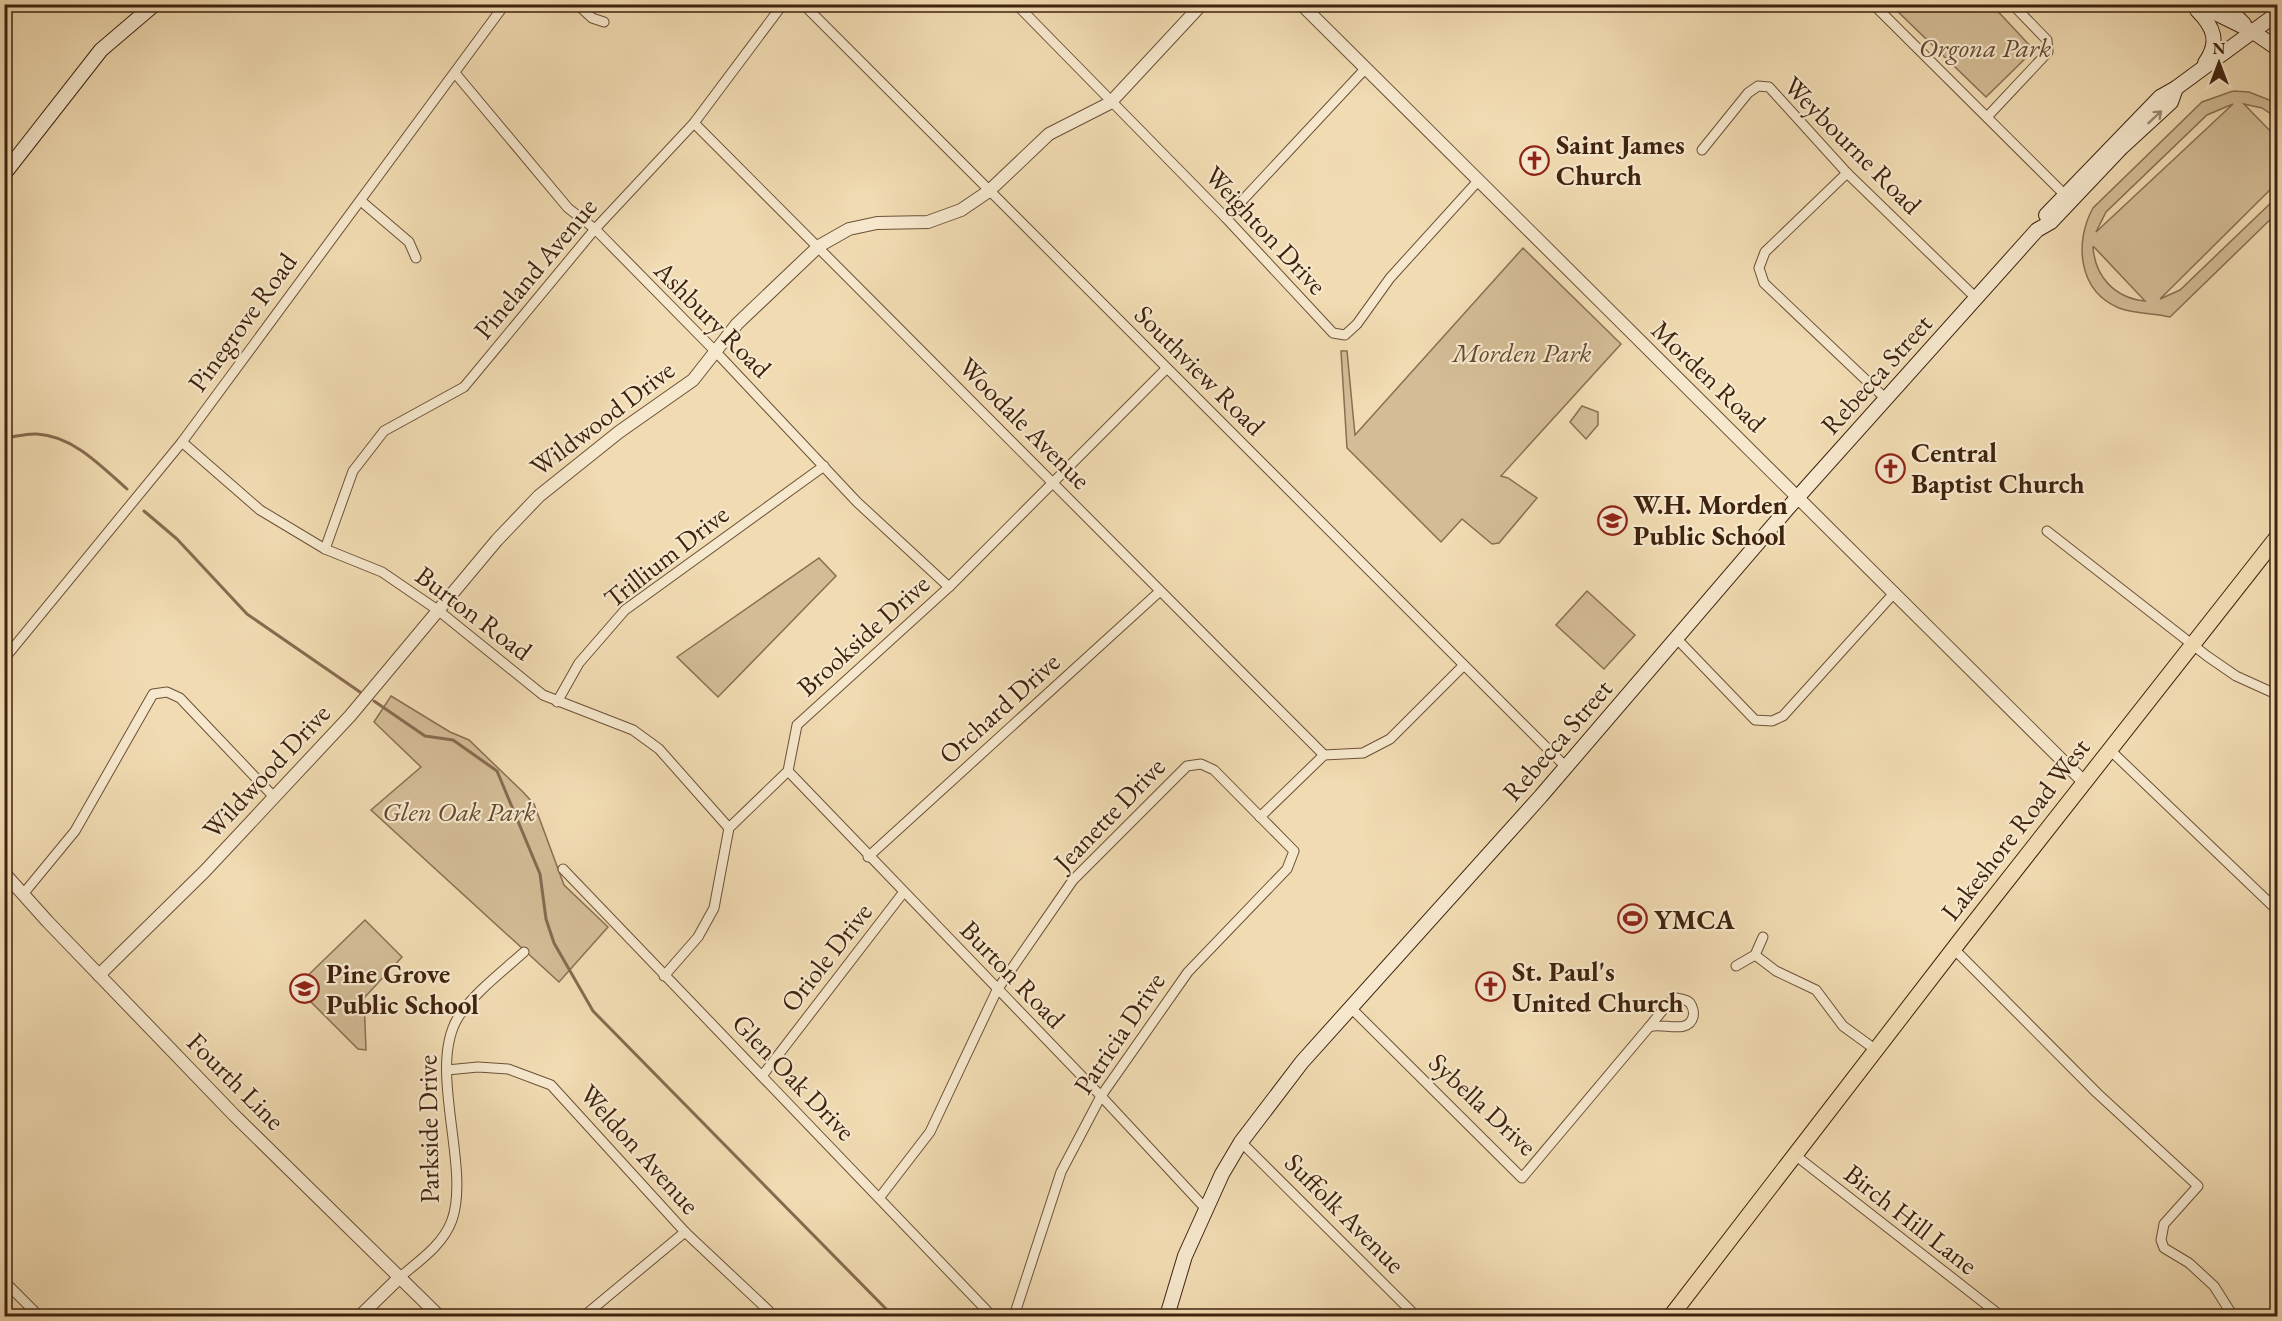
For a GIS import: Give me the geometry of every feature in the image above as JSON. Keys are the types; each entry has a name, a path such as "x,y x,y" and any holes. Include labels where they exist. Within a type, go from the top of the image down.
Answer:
{"main road":[{"path":"4,174 101,50 155,4"},
{"path":"2192,4 2207,19 2215,36 2208,59 2199,72"},
{"path":"2197,4 2252,32 2277,49"},
{"path":"2224,4 2252,32"},
{"name":"Rebecca Street","path":"1167,1317 1185,1256 1205,1208 1241,1142 1302,1062 1677,639 1798,497 2037,230 2044,217 2064,194 2160,97 2199,72 2277,13"},
{"name":"Rebecca Street","path":"2037,230 2051,222 2122,147 2171,102 2176,88"},
{"name":"Lakeshore Road West","path":"1671,1317 1767,1188 1779,1179 1954,949 2194,646 2277,536"}],"street":[{"name":"Pinegrove Road","path":"4,659 182,442 505,4"},
{"path":"577,4 592,18 604,22"},
{"name":"Pineland Avenue","path":"326,549 353,471 384,431 464,387 595,229 694,123 783,4"},
{"name":"Southview Road","path":"803,4 1565,766"},
{"name":"Wildwood Drive","path":"99,975 204,871 350,716 497,540 539,496 618,432 693,380 737,324 819,246 849,229 877,223 928,222 961,210 989,191 1049,134 1110,103 1202,4"},
{"name":"Morden Road","path":"1301,4 2084,782"},
{"path":"1873,4 2064,194"},
{"path":"1987,117 2048,52 2047,40 2012,4"},
{"name":"Weighton Drive","path":"1018,5 1110,103 1226,218 1333,333 1345,335 1357,324 1390,278 1478,181"},
{"path":"1226,218 1365,69"},
{"name":"Ashbury Road","path":"455,73 568,208 595,229 715,351 857,502 949,587"},
{"name":"Weybourne Road","path":"1702,150 1748,93 1758,87 1769,87 1847,173 1976,298"},
{"name":"Woodale Avenue","path":"694,123 1324,755"},
{"path":"1847,173 1765,252 1759,268 1764,282 1887,400"},
{"path":"361,201 410,242 416,258"},
{"name":"Brookside Drive","path":"788,771 797,725 949,587 1166,369"},
{"name":"Burton Road","path":"182,442 260,510 326,549 382,572 439,611 543,695 633,730 659,749 729,828"},
{"name":"Trillium Drive","path":"557,702 579,663 625,610 824,466"},
{"path":"2047,531 2236,676 2277,695"},
{"name":"Orchard Drive","path":"868,857 1159,592"},
{"path":"1677,639 1755,720 1772,721 1783,716 1895,592"},
{"path":"1260,817 1324,755 1363,753 1390,739 1463,666"},
{"path":"24,893 75,831 153,694 167,692 180,698 274,797"},
{"path":"2110,750 2277,910"},
{"name":"Jeanette Drive","path":"880,1197 930,1132 997,990 1073,880 1187,766 1201,764 1214,770 1260,817"},
{"path":"664,976 698,937 714,908 729,828 788,771"},
{"name":"Burton Road","path":"788,771 868,857 1101,1096 1205,1208"},
{"name":"Patricia Drive","path":"1014,1317 1061,1172 1101,1096 1188,972 1287,869 1294,851 1260,817"},
{"name":"Glen Oak Drive","path":"563,869 880,1197 992,1317"},
{"name":"Fourth Line","path":"4,873 234,1115 439,1317"},
{"name":"Oriole Drive","path":"762,1076 903,893"},
{"path":"1736,966 1755,955 1763,937"},
{"path":"1954,949 2097,1093 2198,1186 2164,1224 2161,1240 2164,1248 2189,1263 2214,1286 2233,1317"},
{"name":"Parkside Drive","path":"400,1277 440,1241 452,1221 456,1198 447,1070 448,1043 458,1017 478,994 524,952"},
{"path":"1755,955 1776,971 1816,990 1843,1026 1876,1050"},
{"name":"Sybella Drive","path":"1351,1008 1522,1178 1649,1027 1673,1000 1684,999 1692,1006 1693,1018 1685,1027 1659,1024 1649,1027"},
{"name":"Weldon Avenue","path":"447,1070 478,1067 508,1070 551,1085 685,1232 769,1311 771,1317"},
{"name":"Suffolk Avenue","path":"1241,1142 1416,1317"},
{"name":"Birch Hill Lane","path":"1795,1155 2001,1317"},
{"path":"584,1317 685,1232"},
{"path":"360,1317 400,1277"},
{"path":"4,1281 39,1317"},
{"path":"2273,1317 2277,1313"}],"green space":[{"name":"Orgona Park","path":"1891,5 1992,5 2034,50 1986,97"},
{"path":"2233,91 2249,92 2277,103 2277,118 2262,108 2244,104 2277,138 2277,183 2160,299 2180,290 2277,197 2277,213 2170,317 2119,308 2105,300 2088,278 2082,250 2087,221 2093,208 2202,102","holes":["2233,104 2096,232 2106,212 2207,115","2094,247 2145,301 2124,296 2108,284 2098,268"]},
{"name":"Morden Park","path":"1523,248 1621,344 1501,476 1508,478 1537,498 1499,543 1492,544 1462,519 1441,542 1347,448 1341,351 1347,351 1355,435"},
{"path":"1582,406 1598,412 1598,425 1586,439 1570,422"},
{"path":"819,558 836,576 718,697 677,657"},
{"path":"1587,591 1635,635 1604,669 1556,625"},
{"name":"Glen Oak Park","path":"391,696 450,732 469,740 523,792 534,804 564,885 608,927 559,982 371,810 421,767 374,722"},
{"path":"365,920 402,957 364,998 366,1050 358,1049 296,987"}],"waterway":[{"path":"4,438 33,434 63,440 97,462 127,489"},
{"path":"144,511 177,539 247,614 360,692"},
{"path":"374,701 425,736 453,740 497,771 540,874 546,919 554,943 593,1011 893,1316"}],"place":[{"name":"Saint James Church","path":"1535,160"},
{"name":"Central Baptist Church","path":"1890,468"},
{"name":"W.H. Morden Public School","path":"1612,520"},
{"name":"YMCA","path":"1633,919"},
{"name":"St. Paul's United Church","path":"1491,987"},
{"name":"Pine Grove Public School","path":"305,989"}]}
